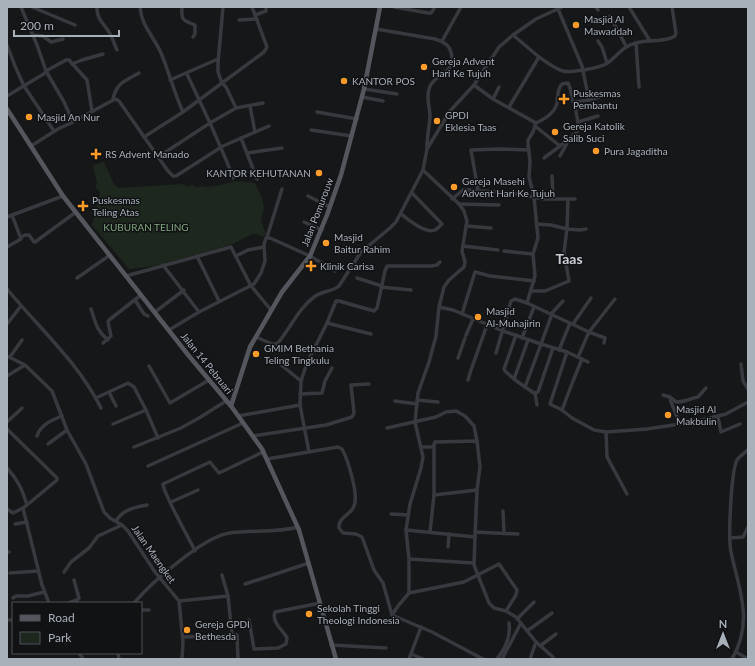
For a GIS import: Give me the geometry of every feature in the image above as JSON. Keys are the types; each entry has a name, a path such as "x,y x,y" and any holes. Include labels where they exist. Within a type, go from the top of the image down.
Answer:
{"main road":[{"name":"Jalan Pomurouw","path":"231,406 250,347 282,292 310,256 322,230 341,175 352,136 364,89 380,7"},
{"name":"Jalan 14 Pebruari","path":"7,109 63,196 231,406 264,452 298,527 336,659"},
{"path":"225,400 235,395"}],"street":[{"path":"21,7 46,72 64,102 73,122"},
{"path":"32,7 75,25"},
{"path":"97,7 96,11 100,20 110,33 117,50"},
{"path":"140,7 144,22 160,52 183,112"},
{"path":"182,7 183,20 195,25 193,37"},
{"path":"223,7 218,72 222,83 226,87 236,108"},
{"path":"144,137 183,112 266,49 267,44 252,7"},
{"path":"239,20 256,17 266,11 266,7"},
{"path":"394,7 428,13 431,13 435,7"},
{"path":"442,41 460,7"},
{"path":"629,7 650,41"},
{"path":"513,35 538,56 563,72 583,70 607,63 626,46 636,43 673,38 676,33 672,7"},
{"path":"427,149 450,111 474,85 499,47 513,35 544,15 560,8 579,57 589,100"},
{"path":"610,16 626,46"},
{"path":"256,337 272,344 277,344 305,304 322,292 337,288 339,286 361,252 390,228 401,214 423,170 427,149 430,117 428,91 432,83 448,71 451,66 452,59 450,48 442,41 422,36 376,29"},
{"path":"33,36 43,36 51,42 63,39"},
{"path":"598,40 607,63"},
{"path":"636,43 639,87"},
{"path":"7,45 24,86 54,131"},
{"path":"72,64 103,54"},
{"path":"508,107 538,56"},
{"path":"170,80 188,74 218,58"},
{"path":"7,96 66,60 69,60 86,80 92,111"},
{"path":"31,146 54,131 113,99 116,90 124,80 139,73"},
{"path":"188,74 233,178"},
{"path":"527,303 536,271 533,254 538,240 534,197 530,177 528,140 536,124 549,116 554,110 562,84 568,83 570,85 572,100 574,102 578,122 577,132 569,140 544,158"},
{"path":"474,85 493,99 536,124 560,146"},
{"path":"493,99 499,87"},
{"path":"364,89 397,94"},
{"path":"574,102 607,95"},
{"path":"362,97 383,101"},
{"path":"113,99 118,101 169,173 174,177 221,148 269,126"},
{"path":"158,157 236,108 263,103"},
{"path":"250,106 254,132"},
{"path":"317,112 356,119"},
{"path":"578,122 598,116"},
{"path":"311,130 352,136"},
{"path":"241,138 257,179"},
{"path":"560,156 569,140"},
{"path":"247,154 282,148"},
{"path":"478,190 470,151 501,149 529,150"},
{"path":"409,593 409,559 406,530 408,515 423,457 422,447 415,422 417,402 436,336 439,307 443,292 447,283 465,265 462,246 467,222 464,211 459,204 423,170"},
{"path":"552,176 553,199"},
{"path":"169,330 219,301 252,286 256,282 265,260 264,240 268,238 282,189"},
{"path":"452,199 464,190 503,192 553,199 576,199"},
{"path":"401,214 418,226 430,231 442,224 412,193"},
{"path":"7,217 63,196"},
{"path":"308,196 330,207"},
{"path":"531,291 547,291 569,281 564,252 567,229 568,199"},
{"path":"459,204 499,204"},
{"path":"7,247 25,235 29,235 35,242 76,212"},
{"path":"12,215 21,237"},
{"path":"304,222 322,230"},
{"path":"536,224 551,225 567,229 586,230"},
{"path":"466,226 491,228"},
{"path":"268,238 310,256 335,271"},
{"path":"126,276 229,246 231,247 259,297 271,310"},
{"path":"462,246 498,250"},
{"path":"236,256 248,250 264,247"},
{"path":"504,251 533,254"},
{"path":"77,278 110,255"},
{"path":"197,256 219,301"},
{"path":"309,452 300,405 301,381 309,359 328,323 337,300 371,310 376,310 386,268 389,265 431,266 437,265 440,262"},
{"path":"163,265 184,290 199,312"},
{"path":"462,314 475,272 496,277 534,281"},
{"path":"357,278 381,287 411,290"},
{"path":"7,289 56,343 90,388 101,408"},
{"path":"155,312 184,290"},
{"path":"103,344 111,335 108,320 141,295"},
{"path":"559,350 571,323 591,298"},
{"path":"496,353 507,311 512,300 515,299 605,338 604,343"},
{"path":"562,410 589,332 616,299"},
{"path":"135,300 144,314 148,316"},
{"path":"525,387 551,314 563,301"},
{"path":"7,324 21,306"},
{"path":"522,338 534,306"},
{"path":"439,307 462,314 471,319 522,338 567,352 588,362"},
{"path":"91,309 96,327 108,340"},
{"path":"458,358 471,319"},
{"path":"328,323 371,334"},
{"path":"468,380 470,370 487,325"},
{"path":"516,335 504,369 514,379 535,393 537,405"},
{"path":"8,357 22,340"},
{"path":"514,379 528,340"},
{"path":"535,393 538,392 553,348"},
{"path":"567,352 550,402 551,405 596,431 606,432 648,429 718,417 730,413 748,402"},
{"name":"Jalan Maengket","path":"8,357 25,365 52,391 67,430 83,456 106,515 122,525 136,540 159,578 179,601"},
{"path":"280,364 301,381"},
{"path":"741,364 743,381 748,389"},
{"path":"7,376 25,365"},
{"path":"149,366 171,403 209,380"},
{"path":"300,394 322,393 325,381 332,368"},
{"path":"98,397 129,383 134,387 158,438"},
{"path":"253,436 332,424 353,416 351,386 369,384"},
{"path":"663,395 673,398 676,402 680,403 691,398 698,397 706,388"},
{"path":"109,392 116,406"},
{"path":"671,398 680,424"},
{"path":"134,447 158,438 199,418 225,400"},
{"path":"395,402 438,402"},
{"path":"238,416 300,405"},
{"path":"7,422 22,408"},
{"path":"113,424 146,410"},
{"path":"388,428 436,418 444,413 456,411 471,422 475,428 480,467 477,490 474,563 478,576 490,605 506,611 517,619 536,642 554,658"},
{"path":"37,436 38,432 46,423 62,416"},
{"path":"718,417 721,432 740,424"},
{"path":"148,466 243,423"},
{"path":"7,429 58,478 25,506 13,513 7,509"},
{"path":"48,444 67,430"},
{"path":"606,432 608,457 627,494"},
{"path":"430,532 434,495 434,442 447,443 477,441"},
{"path":"422,447 434,446"},
{"path":"267,459 339,447 343,450 353,482 355,502 352,510 340,522 339,528 343,533 356,534 362,537 374,571 383,583 392,615"},
{"path":"732,659 741,640 742,599 731,552 733,538 732,477 736,462 748,450"},
{"path":"195,551 163,486 164,484 210,462 219,473 264,452"},
{"path":"743,455 748,458"},
{"path":"7,468 21,486 38,571 49,602"},
{"path":"171,502 198,490"},
{"path":"434,495 477,490"},
{"path":"116,521 120,514 147,505"},
{"path":"503,511 504,534"},
{"path":"391,514 408,515"},
{"path":"16,524 27,522"},
{"path":"64,572 71,562 91,546 98,536 122,525"},
{"path":"135,602 159,578 214,538 225,534 280,530 298,527"},
{"path":"733,538 744,536 748,527"},
{"path":"406,530 475,535 518,534"},
{"path":"448,547 452,534"},
{"path":"409,559 454,563 474,563"},
{"path":"245,584 309,563"},
{"path":"392,615 409,593 467,581 497,564 500,564 518,591 506,611"},
{"path":"10,573 38,571"},
{"path":"222,575 228,596 232,635"},
{"path":"72,602 79,598 74,580"},
{"path":"13,598 16,596 28,596 44,592"},
{"path":"182,659 183,637 179,601 228,596"},
{"path":"517,619 534,602"},
{"path":"249,620 254,649 280,648 286,644 288,640 274,620 275,612 320,603"},
{"path":"142,610 149,610"},
{"path":"527,631 552,613"},
{"path":"392,615 421,627 483,659"},
{"path":"496,659 505,647 510,632 508,623"},
{"path":"502,659 521,623"},
{"path":"409,659 421,627"},
{"path":"742,630 748,630"},
{"path":"540,646 556,634"},
{"path":"183,637 238,636 238,659"},
{"path":"530,659 536,642"},
{"path":"331,645 386,648"},
{"path":"736,652 748,659"},
{"path":"411,654 423,659"}],"green space":[{"name":"KUBURAN TELING","path":"104,162 114,184 118,188 183,184 187,187 192,185 197,188 201,186 207,187 221,185 236,181 255,183 262,198 264,208 261,221 266,234 263,237 257,234 252,234 233,244 210,251 154,266 129,269 92,225 100,194 95,187 97,184 93,165"}],"place":[{"name":"Masjid Al Mawaddah","path":"576,25"},
{"name":"Gereja Advent Hari Ke Tujuh","path":"424,67"},
{"name":"KANTOR POS","path":"344,81"},
{"name":"Puskesmas Pembantu","path":"564,99"},
{"name":"Masjid An Nur","path":"29,117"},
{"name":"GPDI Eklesia Taas","path":"437,121"},
{"name":"Gereja Katolik Salib Suci","path":"555,132"},
{"name":"Pura Jagaditha","path":"596,151"},
{"name":"RS Advent Manado","path":"96,154"},
{"name":"KANTOR KEHUTANAN","path":"319,173"},
{"name":"Gereja Masehi Advent Hari Ke Tujuh","path":"454,187"},
{"name":"Puskesmas Teling Atas","path":"83,206"},
{"name":"Masjid Baitur Rahim","path":"326,243"},
{"name":"Klinik Carisa","path":"311,266"},
{"name":"Masjid Al-Muhajirin","path":"478,317"},
{"name":"GMIM Bethania Teling Tingkulu","path":"256,354"},
{"name":"Masjid Al Makbulin","path":"668,415"},
{"name":"Sekolah Tinggi Theologi Indonesia","path":"309,614"},
{"name":"Gereja GPDI Bethesda","path":"187,630"}],"district":[{"name":"Taas","path":"569,258"}]}
